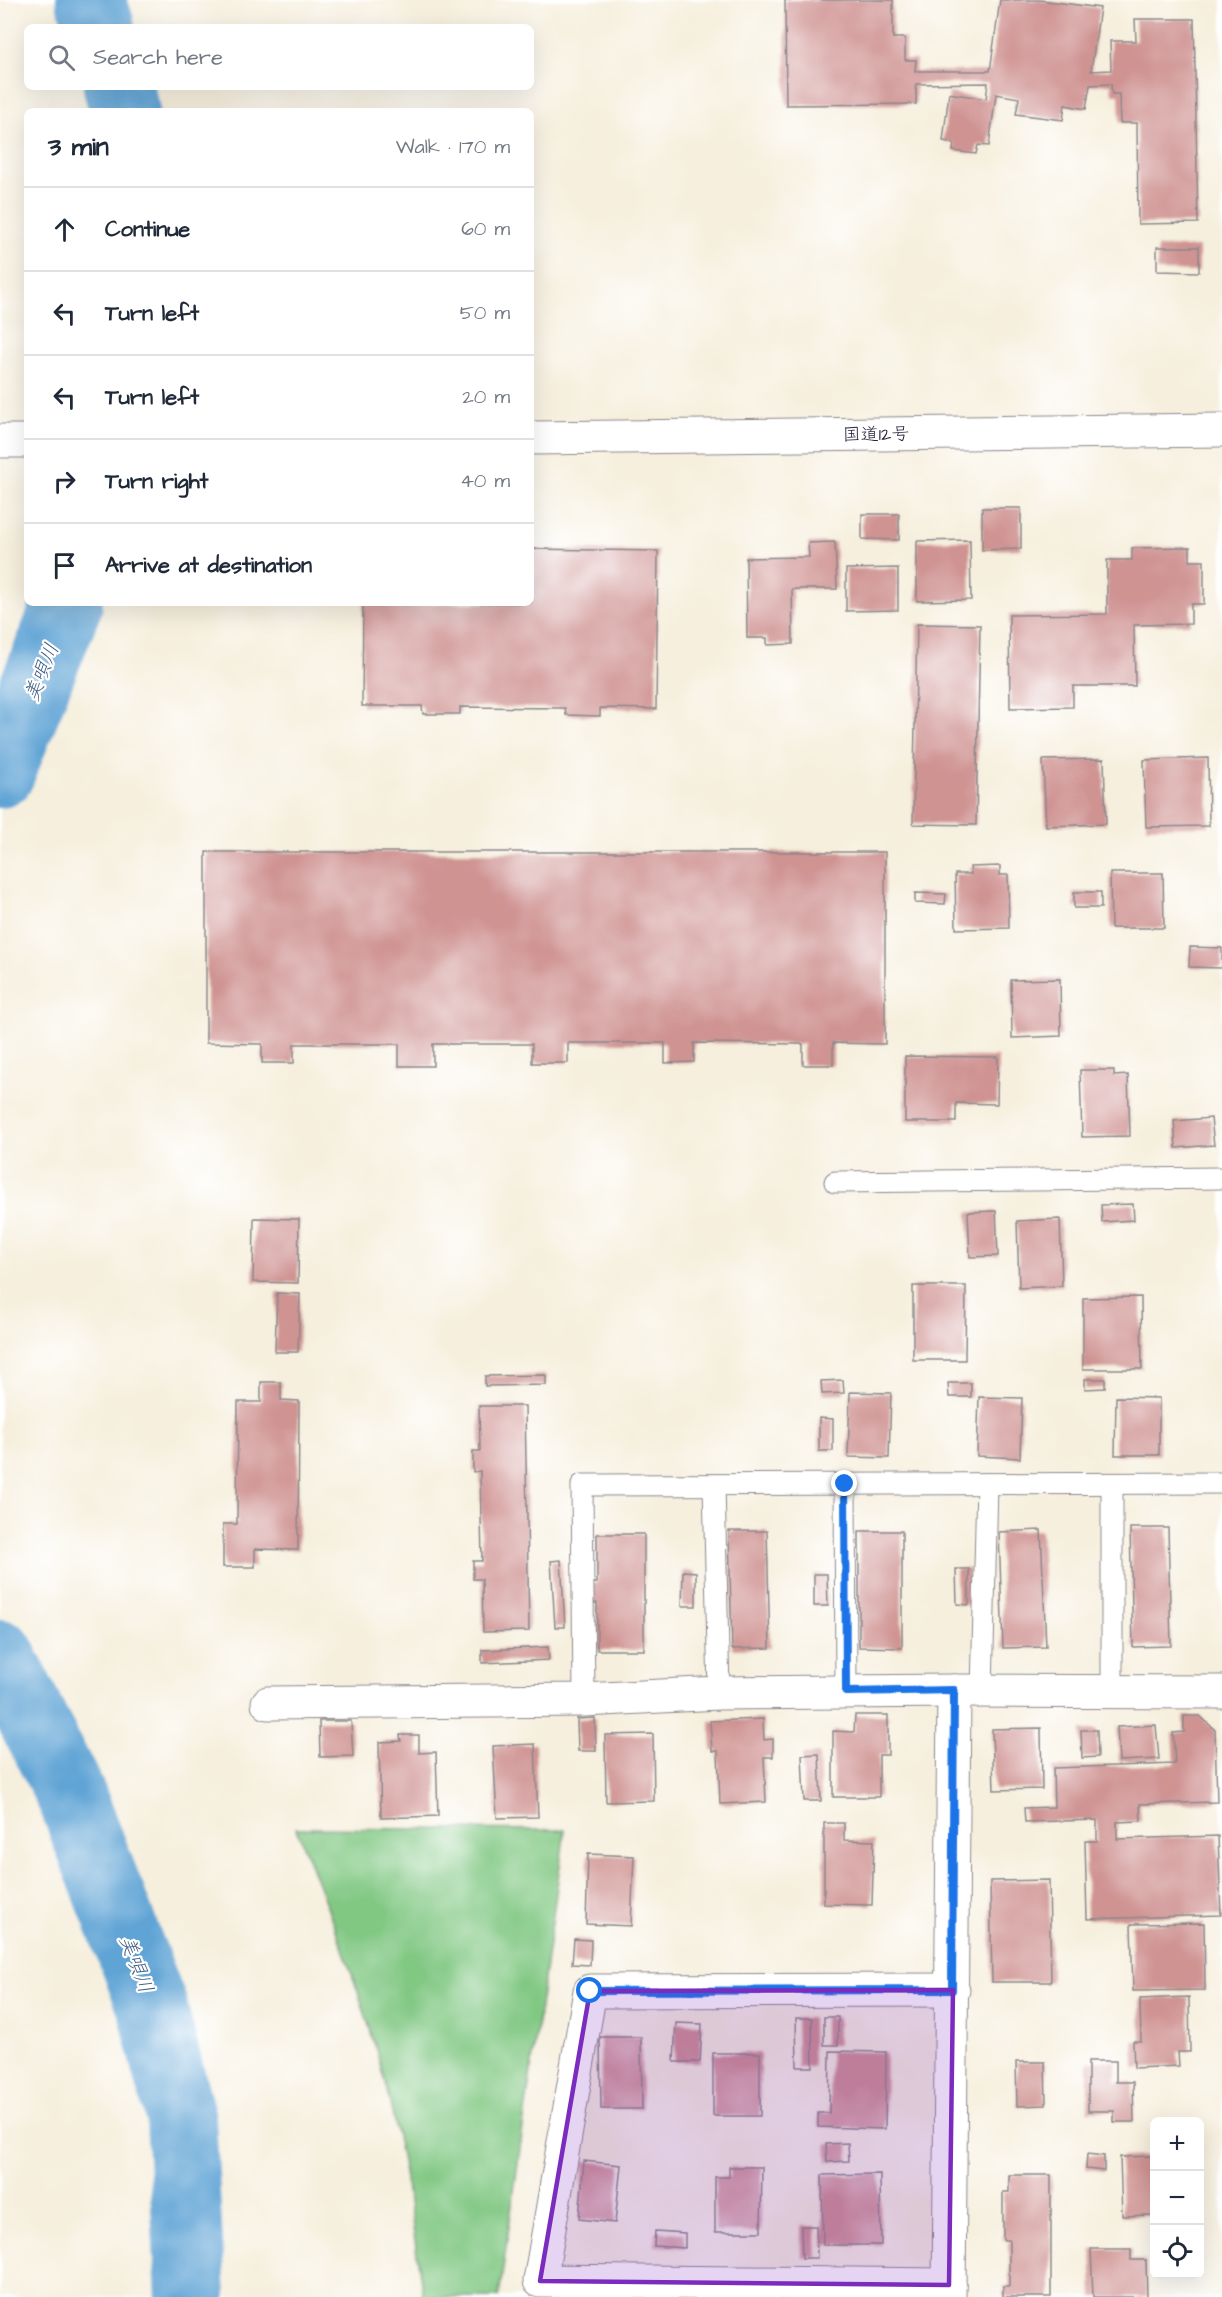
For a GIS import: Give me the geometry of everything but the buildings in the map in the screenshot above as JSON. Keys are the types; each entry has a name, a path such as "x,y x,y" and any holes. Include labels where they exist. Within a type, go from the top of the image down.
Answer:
{"main road":[{"name":"国道12号","path":"534,438 1222,430"},
{"path":"0,441 24,441"},
{"path":"952,1990 590,1991 539,2289 949,2291 952,1990 968,1690"},
{"path":"267,1703 584,1700 719,1693 968,1690 1222,1692"}],"lane":[{"path":"836,1182 1222,1178"},
{"path":"584,1700 582,1485 1222,1483"},
{"path":"845,1484 846,1692"},
{"path":"968,1690 987,1484"},
{"path":"1112,1484 1112,1691"},
{"path":"714,1485 719,1693"}],"highlighted area":[{"path":"953,1990 949,2285 540,2281 590,1991"}],"green space":[{"path":"296,1828 565,1830 499,2297 423,2297 404,2170 379,2061 347,1960"}],"waterway":[{"name":"美唄川","path":"91,0 99,24"},
{"name":"美唄川","path":"119,90 124,108"},
{"name":"美唄川","path":"0,773 67,606"},
{"name":"美唄川","path":"0,1654 73,1800 152,2005 181,2120 191,2297"}],"route":[{"path":"590,1991 952,1990 954,1690 846,1692 845,1484"}]}
